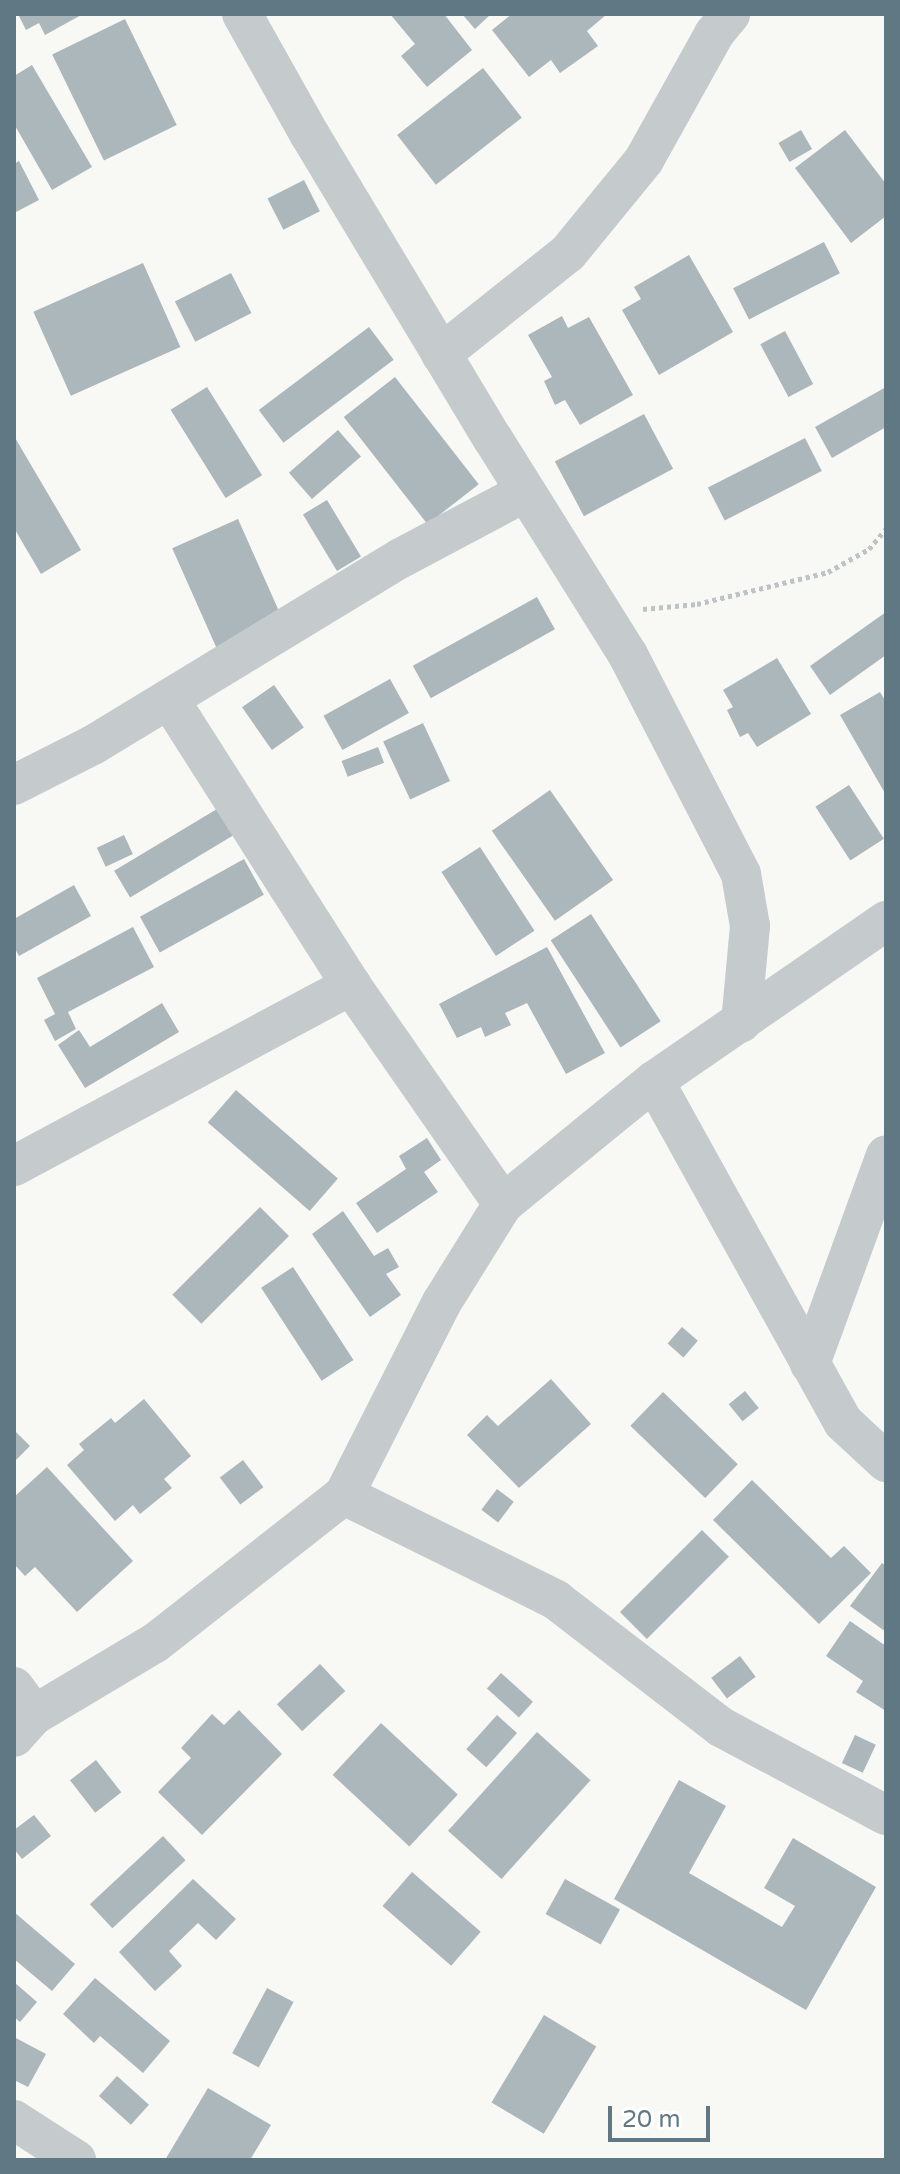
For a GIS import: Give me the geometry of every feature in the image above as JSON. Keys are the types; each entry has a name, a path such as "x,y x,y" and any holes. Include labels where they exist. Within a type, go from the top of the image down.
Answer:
{"street":[{"path":"242,14 310,135 441,354 628,655 741,874 750,926 741,1023"},
{"path":"441,354 568,253 644,160 714,34 730,14"},
{"path":"14,785 93,745 401,558 525,492"},
{"path":"169,699 351,985 503,1204"},
{"path":"21,1713 155,1643 344,1495 442,1302 503,1204 654,1081 886,921"},
{"path":"14,1166 351,985"},
{"path":"654,1081 843,1422 886,1462"},
{"path":"810,1364 886,1155"},
{"path":"344,1495 556,1600 721,1727 886,1815"},
{"path":"14,2120 76,2160"}],"path":[{"path":"602,613 697,604 828,572 869,549 886,529"}],"building":[{"path":"18,14 83,14 45,35 39,23 26,30"},
{"path":"390,14 444,14 472,50 427,87 401,56 415,44"},
{"path":"462,14 491,14 475,29"},
{"path":"512,14 607,14 587,31 598,46 560,73 551,60 529,77 492,30"},
{"path":"125,19 177,125 104,161 52,55"},
{"path":"32,65 92,167 52,190 14,124 14,76"},
{"path":"483,68 522,118 436,185 397,135"},
{"path":"801,130 812,149 789,162 778,143"},
{"path":"845,130 886,184 886,216 851,243 795,168"},
{"path":"19,161 39,200 14,213 14,164"},
{"path":"304,180 320,211 283,230 267,199"},
{"path":"824,242 840,273 749,319 733,288"},
{"path":"689,255 733,332 659,375 622,310 641,299 634,287"},
{"path":"143,263 180,347 71,396 33,312"},
{"path":"231,273 251,313 195,342 175,302"},
{"path":"562,316 568,328 589,317 633,395 580,425 565,400 555,405 544,381 552,377 528,335"},
{"path":"369,327 394,360 283,443 259,410"},
{"path":"785,331 813,384 788,397 760,344"},
{"path":"395,377 479,484 428,524 344,417"},
{"path":"207,387 262,475 226,498 171,410"},
{"path":"886,387 886,427 832,458 815,427"},
{"path":"644,414 673,469 584,516 555,461"},
{"path":"338,430 361,456 312,499 289,473"},
{"path":"14,436 81,550 41,574 14,528"},
{"path":"805,438 822,471 725,520 708,487"},
{"path":"327,500 361,557 337,571 303,514"},
{"path":"238,519 286,626 220,655 172,548"},
{"path":"537,597 555,629 431,698 413,666"},
{"path":"886,612 886,655 830,695 810,666"},
{"path":"777,658 811,714 757,747 748,733 740,737 727,710 733,707 723,690"},
{"path":"390,679 409,713 342,750 324,716"},
{"path":"274,685 304,728 272,750 242,707"},
{"path":"880,692 886,702 886,795 840,715"},
{"path":"423,723 450,781 410,800 383,742"},
{"path":"378,747 384,763 348,777 342,761"},
{"path":"849,785 884,839 850,860 815,807"},
{"path":"550,790 613,880 555,921 492,831"},
{"path":"217,809 233,836 130,897 114,871"},
{"path":"124,835 133,854 106,867 97,848"},
{"path":"480,847 534,931 496,956 441,872"},
{"path":"244,859 264,895 160,953 140,917"},
{"path":"74,885 91,916 19,956 14,947 14,919"},
{"path":"591,914 661,1021 620,1047 551,940"},
{"path":"133,927 154,967 68,1012 76,1029 55,1041 44,1020 55,1014 37,978"},
{"path":"547,947 605,1053 566,1074 527,1003 505,1013 511,1025 485,1037 481,1027 457,1038 439,1004"},
{"path":"162,1003 179,1032 85,1088 58,1045 79,1030 90,1047"},
{"path":"236,1090 338,1179 310,1211 208,1122"},
{"path":"427,1138 441,1160 424,1172 438,1192 377,1233 356,1203 406,1169 399,1156"},
{"path":"260,1207 289,1236 201,1324 172,1295"},
{"path":"343,1211 374,1256 388,1248 399,1267 386,1274 401,1295 370,1317 312,1234"},
{"path":"293,1267 353,1360 322,1381 261,1288"},
{"path":"682,1327 698,1341 683,1357 668,1344"},
{"path":"551,1379 591,1424 519,1488 467,1435 487,1415 498,1426"},
{"path":"745,1391 759,1408 743,1421 729,1404"},
{"path":"663,1392 738,1464 705,1498 630,1426"},
{"path":"144,1399 191,1456 164,1479 172,1488 140,1514 133,1505 115,1521 67,1465 84,1450 79,1444 111,1418 115,1423"},
{"path":"14,1430 30,1446 14,1462"},
{"path":"243,1460 263,1487 240,1505 220,1477"},
{"path":"47,1467 133,1561 77,1612 35,1567 25,1576 14,1564 14,1497"},
{"path":"752,1480 831,1558 844,1546 871,1573 819,1624 713,1520"},
{"path":"497,1489 514,1502 498,1522 481,1510"},
{"path":"702,1530 729,1557 647,1639 620,1612"},
{"path":"882,1563 886,1566 886,1632 850,1606"},
{"path":"850,1621 886,1646 886,1711 856,1692 863,1681 826,1656"},
{"path":"740,1656 756,1677 727,1698 711,1678"},
{"path":"320,1664 345,1691 302,1731 277,1704"},
{"path":"501,1673 533,1702 519,1717 487,1689"},
{"path":"239,1710 282,1754 202,1835 158,1792 191,1758 181,1748 212,1714 224,1725"},
{"path":"497,1715 517,1733 486,1767 466,1749"},
{"path":"381,1723 458,1795 409,1847 333,1775"},
{"path":"537,1732 591,1780 502,1879 448,1831"},
{"path":"855,1735 876,1745 863,1773 842,1763"},
{"path":"96,1760 121,1792 95,1813 70,1780"},
{"path":"679,1780 726,1806 689,1873 782,1927 795,1906 764,1888 793,1838 876,1887 806,2010 614,1899"},
{"path":"34,1815 51,1836 22,1859 14,1849 14,1830"},
{"path":"163,1836 186,1860 112,1928 90,1904"},
{"path":"412,1872 481,1932 451,1966 382,1906"},
{"path":"193,1879 236,1919 216,1940 198,1923 169,1951 182,1966 155,1991 119,1952"},
{"path":"565,1879 620,1910 601,1945 546,1914"},
{"path":"14,1912 75,1964 52,1991 14,1959"},
{"path":"95,1978 170,2041 143,2073 100,2036 94,2043 63,2014"},
{"path":"14,1982 37,2002 20,2022 14,2017"},
{"path":"267,1988 293,2002 259,2067 232,2053"},
{"path":"544,2015 596,2046 544,2134 491,2102"},
{"path":"14,2037 46,2054 28,2087 14,2080"},
{"path":"117,2076 149,2105 131,2125 99,2096"},
{"path":"208,2088 271,2125 250,2160 165,2160"}]}
